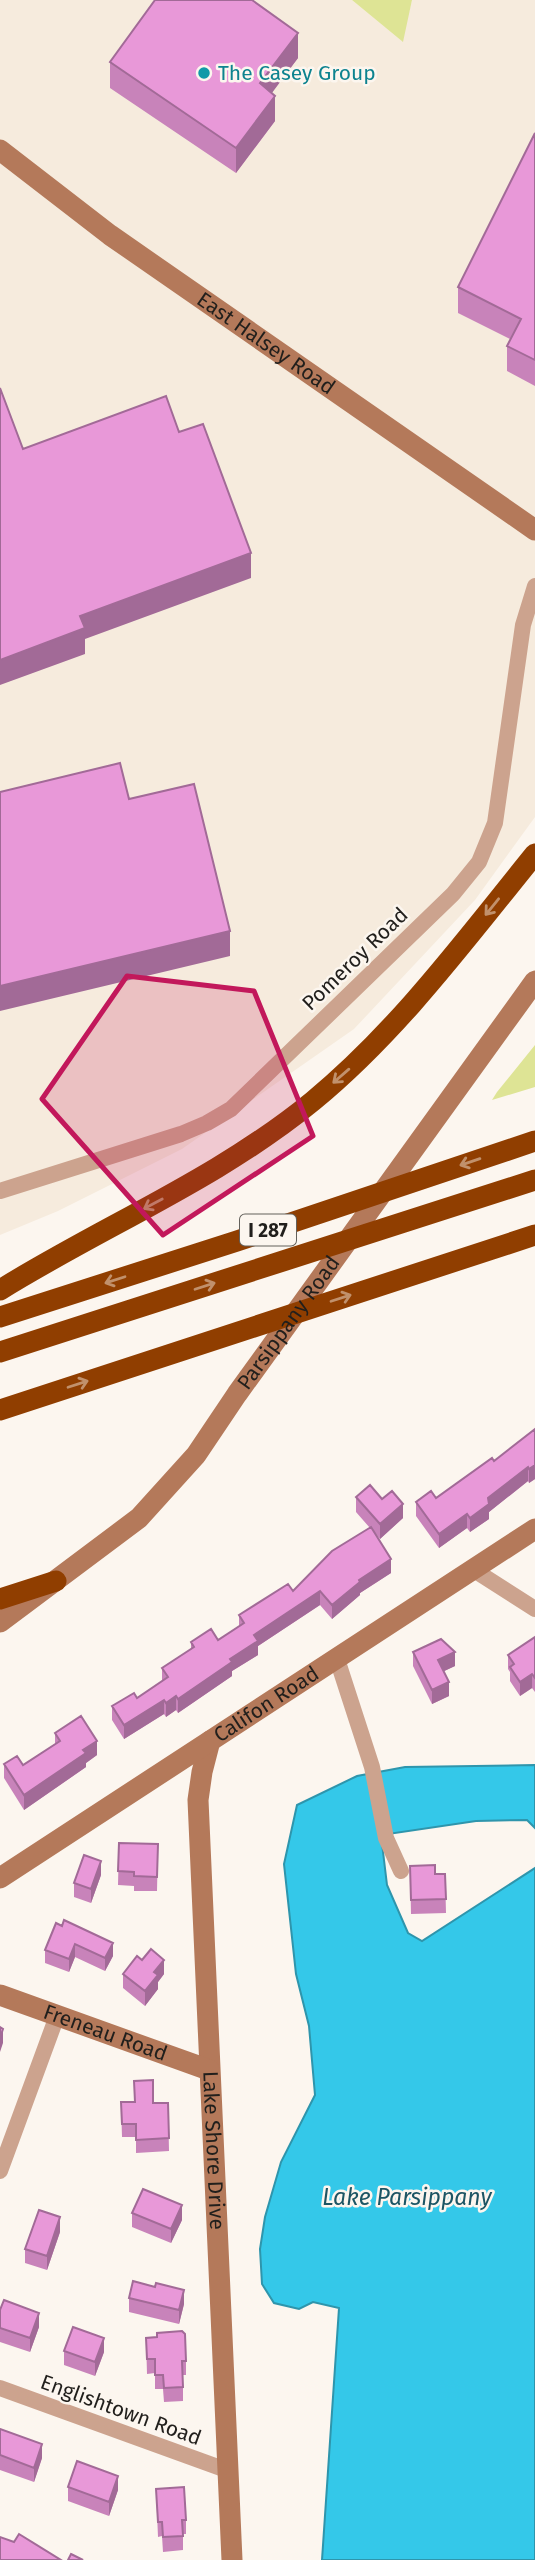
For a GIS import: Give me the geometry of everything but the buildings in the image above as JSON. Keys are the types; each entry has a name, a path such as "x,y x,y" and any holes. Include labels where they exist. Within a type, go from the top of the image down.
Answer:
{"highway":[{"path":"0,1290 50,1259 196,1181 260,1141 312,1102 403,1016 535,854"},
{"name":"I 287","path":"0,1317 237,1241 535,1140"},
{"path":"0,1352 535,1180"},
{"path":"4,1409 535,1234"},
{"path":"0,1599 56,1581"}],"street":[{"name":"East Halsey Road","path":"0,150 110,234 535,530"},
{"name":"Pomeroy Road","path":"0,1191 181,1134 231,1109 453,894 479,862 495,823 523,625 535,586"},
{"name":"Parsippany Road","path":"0,1622 139,1518 196,1455 237,1394 533,984"},
{"name":"Califon Road","path":"0,1878 535,1529"},
{"path":"474,1570 535,1609"},
{"path":"337,1659 372,1767 386,1838 401,1871"},
{"name":"Lake Shore Drive","path":"210,1741 198,1800 232,2560"},
{"name":"Freneau Road","path":"0,1995 209,2070"},
{"path":"0,2171 57,2016"},
{"name":"Englishtown Road","path":"0,2388 229,2471"}],"highlighted area":[{"path":"127,976 254,991 313,1136 163,1235 42,1099"}],"shaded area":[{"path":"0,0 352,0 402,41 412,0 535,0 535,817 475,900 354,1029 182,1149 58,1211 0,1235"}],"green space":[{"path":"352,0 412,0 403,42"},
{"path":"535,1045 535,1087 492,1100 497,1092"}],"water":[{"name":"Lake Parsippany","path":"535,1765 535,1828 527,1820 476,1821 381,1835 387,1885 408,1933 422,1941 535,1868 535,2560 322,2560 339,2308 313,2302 299,2309 274,2303 262,2284 260,2249 265,2217 281,2162 315,2095 309,2026 296,1974 284,1864 297,1805 357,1776 405,1767"}],"place":[{"name":"The Casey Group","path":"204,73"}]}
